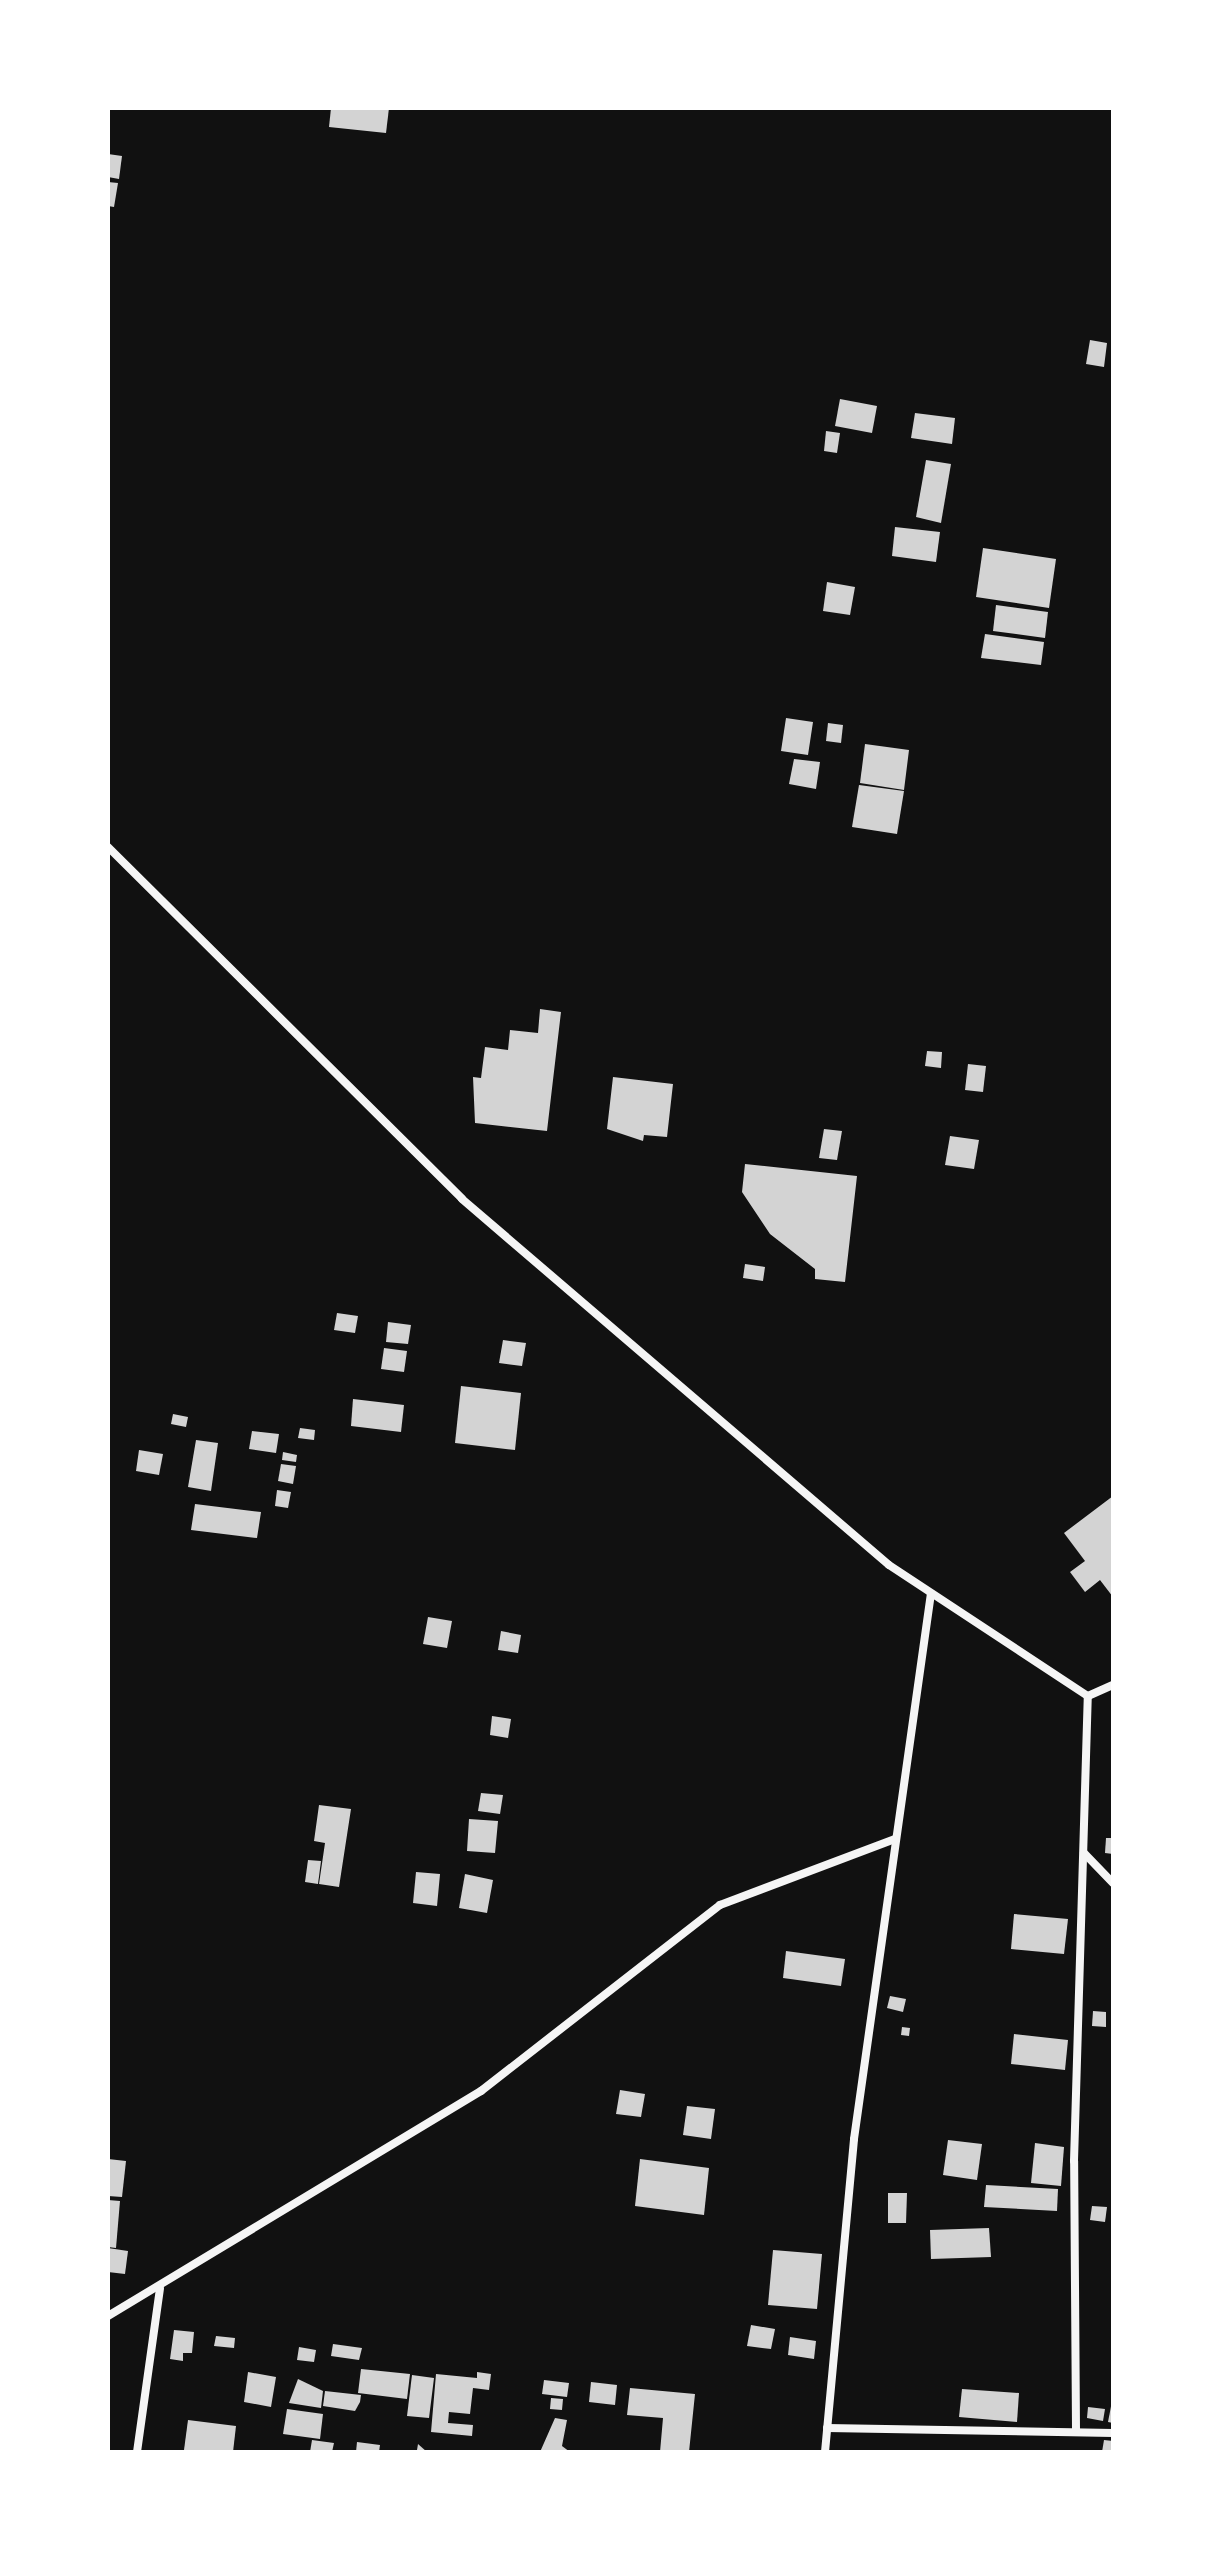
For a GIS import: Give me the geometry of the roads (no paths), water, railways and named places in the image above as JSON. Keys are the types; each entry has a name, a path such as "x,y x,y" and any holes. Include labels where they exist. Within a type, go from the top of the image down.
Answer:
{"street":[{"path":"108,847 462,1199 889,1565 1088,1696"},
{"path":"825,2452 854,2139 931,1593"},
{"path":"1088,1696 1113,1685"},
{"path":"1076,2429 1074,2161 1088,1696"},
{"path":"108,2316 160,2289 481,2091 720,1905 895,1839"},
{"path":"1084,1853 1113,1883"},
{"path":"137,2452 160,2289"},
{"path":"827,2428 1076,2429 1113,2433"}]}
